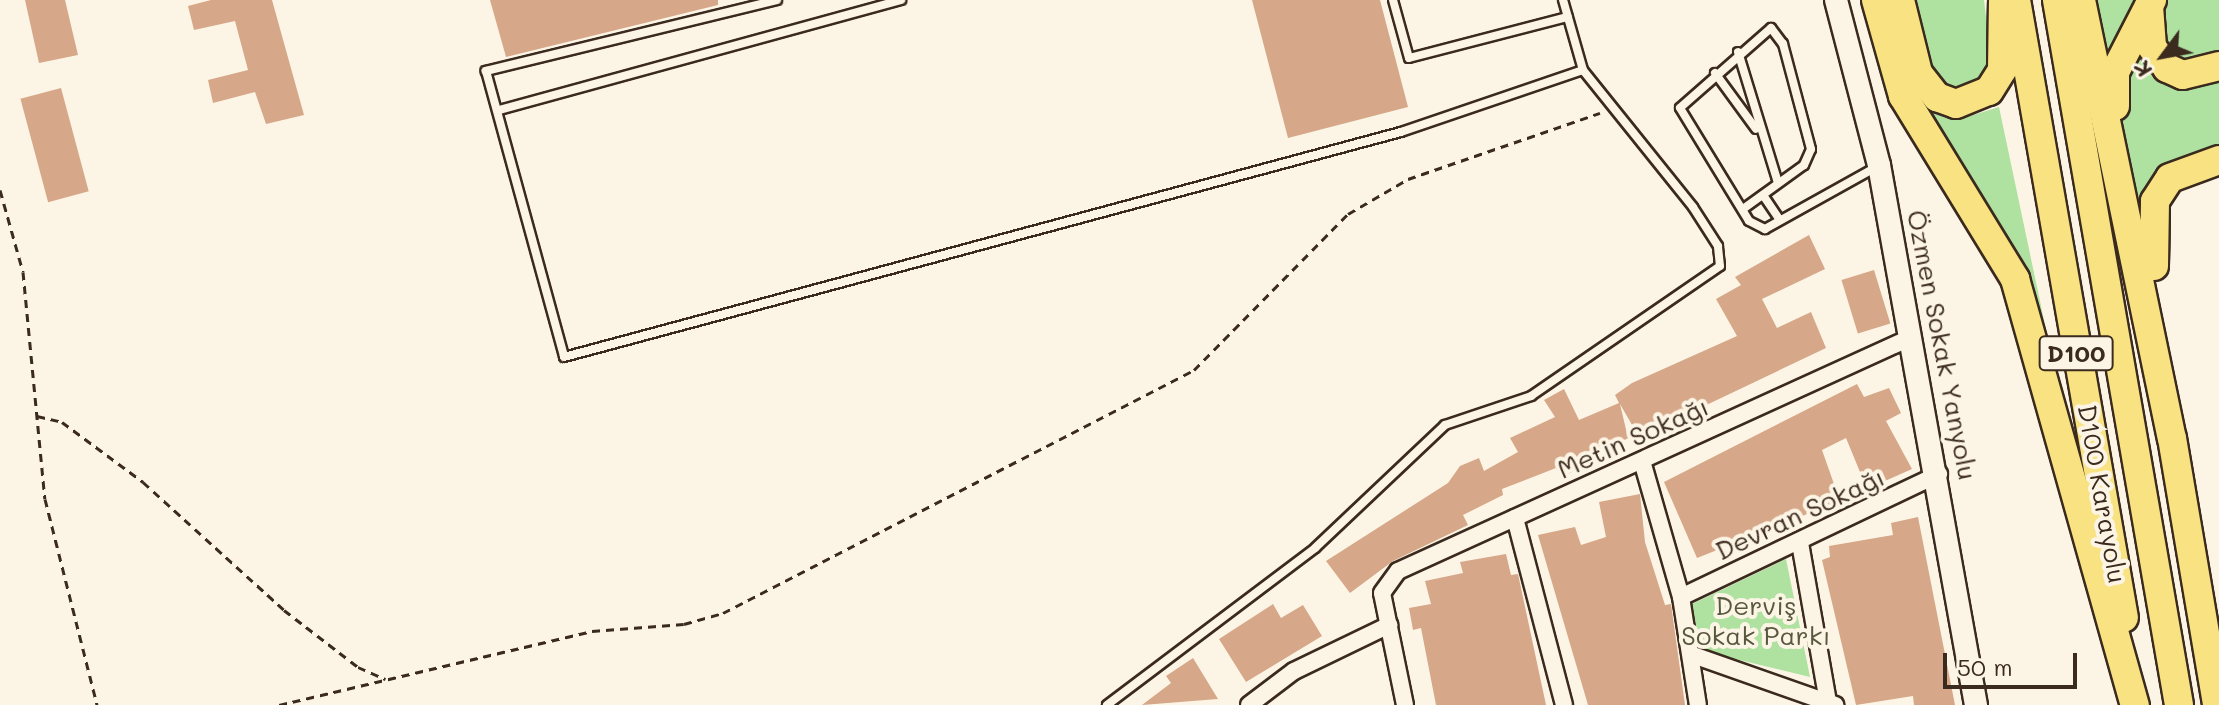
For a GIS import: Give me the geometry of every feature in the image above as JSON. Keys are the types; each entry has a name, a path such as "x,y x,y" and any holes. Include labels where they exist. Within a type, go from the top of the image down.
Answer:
{"highway":[{"path":"1876,0 1903,96 2015,279 2137,705"},
{"path":"1900,0 1918,73 1937,97 1956,104 1989,91 2002,70 2003,0"},
{"name":"D100 Karayolu","path":"2016,0 2137,705"},
{"name":"D100 Karayolu","path":"2057,0 2179,705"},
{"path":"2081,0 2172,438 2217,705"},
{"path":"2132,236 2115,72 2151,2"},
{"path":"2151,2 2145,25 2167,68 2183,75 2219,66"},
{"path":"2172,438 2150,230 2155,201 2170,178 2219,160"}],"main road":[{"name":"Özmen Sokak Yanyolu","path":"1836,0 1879,165 1939,474 1976,705"}],"street":[{"name":"Metin Sokağı","path":"1389,625 1382,593 1398,571 1912,337"},
{"path":"1642,461 1681,597 1693,655 1698,705"},
{"name":"Devran Sokağı","path":"1681,597 1800,543 1939,474"},
{"path":"1515,518 1564,705"},
{"path":"1800,543 1832,704"},
{"path":"1249,705 1294,671 1389,625 1405,705"},
{"path":"1693,655 1832,704"}],"lane":[{"path":"777,0 486,71 499,110 498,130 564,357 1401,132 1583,70"},
{"path":"499,110 901,0"},
{"path":"1393,0 1409,58 1568,17"},
{"path":"1107,705 1315,548 1445,425 1531,396 1720,266 1718,246 1693,207 1583,70 1563,0"},
{"path":"1743,209 1804,165 1811,149 1783,44 1771,28 1738,52 1680,108 1743,209 1758,229 1879,165"},
{"path":"1738,52 1757,129 1778,183"},
{"path":"1715,73 1757,129"},
{"path":"1763,195 1780,220"}],"path":[{"path":"279,705 592,631 684,624 764,594 1194,370 1348,214 1408,179 1614,107"},
{"path":"0,190 23,272 45,499 97,705"},
{"path":"35,416 62,422 143,482 284,610 358,667 385,679"}],"green space":[{"path":"1914,0 1984,0 1992,68 1983,82 1953,92 1933,74"},
{"path":"2096,0 2135,0 2108,77"},
{"path":"2162,0 2219,0 2219,54 2187,67 2161,49"},
{"path":"2139,35 2144,55 2219,77 2219,149 2173,164 2147,196 2133,197 2121,115"},
{"path":"1923,102 1967,117 1999,107 2056,377"},
{"name":"Derviş Sokak Parkı","path":"1786,559 1810,677 1702,651 1688,606"}],"building":[{"path":"25,0 65,0 78,55 39,63"},
{"path":"211,0 272,0 304,115 266,124 255,92 213,103 208,80 248,70 235,21 194,30 188,6"},
{"path":"490,0 718,0 718,5 506,57"},
{"path":"1252,0 1380,0 1408,107 1288,138"},
{"path":"61,88 89,191 48,202 20,99"},
{"path":"1809,235 1825,269 1762,299 1777,328 1811,312 1826,348 1639,437 1620,404 1628,438 1562,478 1556,468 1502,489 1503,495 1463,515 1468,525 1393,561 1350,593 1326,561 1448,483 1460,466 1479,458 1484,471 1518,452 1510,438 1555,417 1544,400 1564,389 1579,420 1619,403 1615,395 1632,383 1737,336 1716,299 1741,285 1735,277"},
{"path":"1874,270 1890,324 1858,333 1841,280"},
{"path":"1857,384 1864,397 1889,388 1901,413 1886,421 1912,469 1867,489 1846,438 1822,450 1840,501 1697,558 1664,482"},
{"path":"1640,494 1645,542 1665,605 1671,604 1685,705 1588,705 1538,535 1575,527 1581,545 1606,537 1599,502"},
{"path":"1918,517 1955,705 1914,705 1913,696 1856,705 1822,560 1830,557 1829,546 1893,535 1891,523"},
{"path":"1506,554 1511,575 1518,574 1546,705 1436,705 1421,628 1413,630 1409,608 1431,604 1425,581 1463,573 1460,562"},
{"path":"1273,604 1281,618 1303,605 1322,636 1246,682 1219,639"},
{"path":"1193,658 1218,699 1142,705 1171,683 1166,676"}]}
